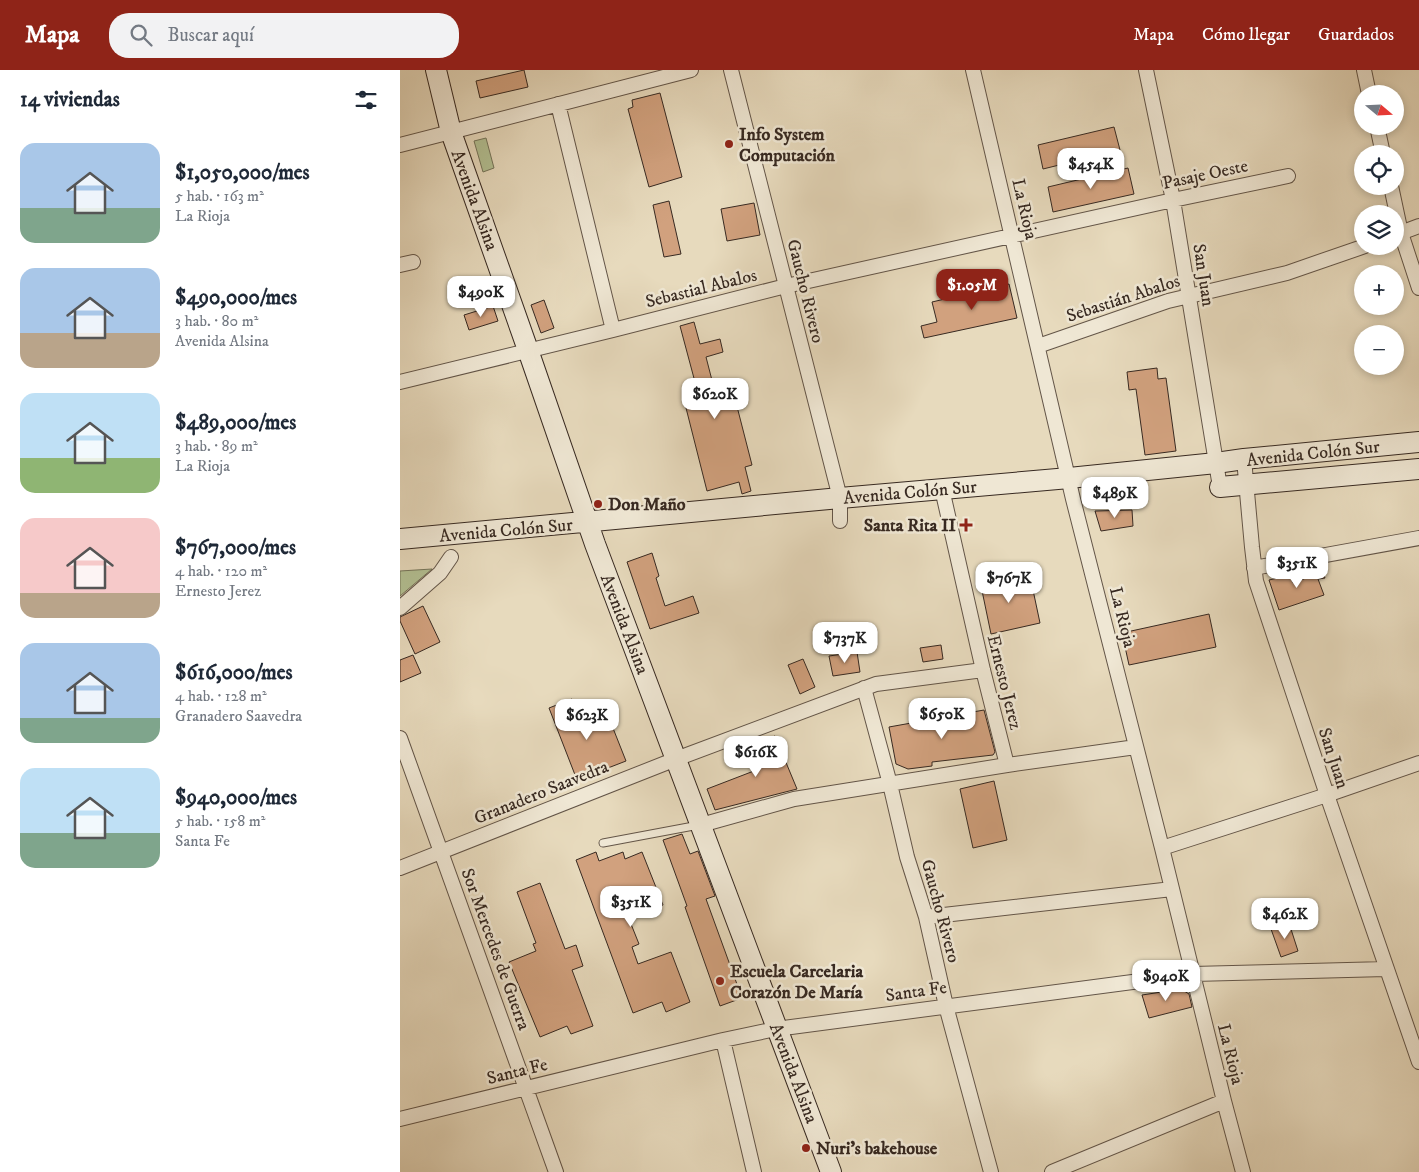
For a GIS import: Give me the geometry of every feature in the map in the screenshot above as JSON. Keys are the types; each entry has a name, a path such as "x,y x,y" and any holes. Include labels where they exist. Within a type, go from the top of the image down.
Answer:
{"main road":[{"name":"Avenida Alsina","path":"436,70 451,132 587,522 831,1172"},
{"name":"Avenida Colón Sur","path":"400,539 1069,478 1419,442"},
{"name":"Avenida Colón Sur","path":"1220,487 1419,469"}],"street":[{"path":"400,145 558,104 645,75 691,70"},
{"name":"Gaucho Rivero","path":"731,70 840,498 840,521"},
{"name":"La Rioja","path":"974,70 1073,498 1243,1172"},
{"name":"San Juan","path":"1146,70 1172,200 1220,487"},
{"path":"1364,70 1367,85"},
{"path":"558,104 613,330"},
{"name":"Pasaje Oeste","path":"1012,236 1288,176"},
{"path":"1404,232 1419,226"},
{"name":"Sebastial Abalos","path":"400,382 786,286 1012,236"},
{"path":"1404,249 1419,288"},
{"name":"Sebastián Abalos","path":"1038,346 1168,301 1287,273 1354,250"},
{"name":"San Juan","path":"1244,459 1256,581 1386,969 1418,1056"},
{"name":"Ernesto Jerez","path":"942,489 983,670 1007,765"},
{"path":"1254,568 1419,538"},
{"path":"400,608 440,573 451,557"},
{"name":"Granadero Saavedra","path":"400,868 676,759 864,688 889,682 983,670"},
{"name":"Gaucho Rivero","path":"864,688 890,784 907,857 926,917 946,1006 991,1172"},
{"name":"Sor Mercedes de Guerra","path":"400,738 556,1172"},
{"path":"701,825 794,799 1007,765 1136,747"},
{"path":"1162,848 1419,763"},
{"path":"926,917 1172,889"},
{"name":"Santa Fe","path":"400,1118 723,1040 776,1029 1192,974 1386,969"},
{"path":"723,1040 754,1172"},
{"path":"1052,1172 1224,1102"}],"lane":[{"path":"603,843 701,825"}],"green space":[{"path":"486,138 494,168 483,172 474,141"},
{"path":"432,569 400,596 400,571"}],"building":[{"path":"524,70 528,87 480,98 476,81"},
{"path":"660,93 682,177 649,187 628,109 633,107 632,100"},
{"path":"1114,127 1120,150 1043,169 1038,145"},
{"path":"1128,168 1134,194 1053,212 1048,187"},
{"path":"669,201 681,254 664,257 653,205"},
{"path":"754,203 760,235 727,241 721,209"},
{"path":"1009,284 1017,318 924,338 921,326 937,322 932,302"},
{"path":"544,300 554,328 541,333 531,305"},
{"path":"493,306 498,321 469,330 464,315"},
{"path":"694,322 700,344 720,339 723,352 706,357 715,392 732,387 752,465 745,467 751,491 742,494 739,482 707,491 684,400 699,397 680,326"},
{"path":"1157,368 1158,379 1166,378 1176,451 1145,455 1136,389 1129,390 1127,372"},
{"path":"1132,510 1133,526 1101,531 1095,511"},
{"path":"652,553 659,576 656,578 665,606 693,596 699,613 650,629 627,562"},
{"path":"1320,566 1325,578 1318,579 1324,595 1279,610 1269,580 1290,575 1293,583 1311,576 1309,569"},
{"path":"1020,572 1024,592 1033,590 1040,623 991,634 980,581"},
{"path":"423,606 440,642 415,654 400,621 400,617"},
{"path":"1209,614 1216,647 1129,665 1122,633"},
{"path":"941,645 943,659 923,662 920,648"},
{"path":"857,652 860,672 833,676 829,656"},
{"path":"413,655 421,673 400,682 400,660"},
{"path":"803,659 815,687 800,694 788,665"},
{"path":"572,699 582,723 607,713 626,761 577,780 549,708"},
{"path":"984,710 995,752 993,755 932,762 932,766 908,769 896,764 889,727"},
{"path":"775,736 797,789 715,810 707,789 759,769 749,745"},
{"path":"994,781 1007,840 973,848 960,789"},
{"path":"682,834 690,854 698,851 715,896 706,899 742,998 720,1006 663,840"},
{"path":"596,852 599,861 623,852 625,859 642,852 663,905 629,919 639,944 632,947 638,964 671,952 690,1002 666,1012 662,1002 633,1013 576,860"},
{"path":"540,883 565,949 576,945 583,966 572,970 593,1026 571,1034 567,1026 540,1037 509,962 536,951 533,944 536,943 517,892"},
{"path":"1289,923 1298,951 1281,957 1271,929"},
{"path":"1181,989 1189,994 1192,1007 1149,1018 1142,995"}],"place":[{"name":"Info System Computación","path":"729,144"},
{"name":"Don Maño","path":"598,504"},
{"name":"Santa Rita II","path":"966,525"},
{"name":"Escuela Carcelaria Corazón De María","path":"720,981"},
{"name":"Nuri's bakehouse","path":"806,1148"}]}
